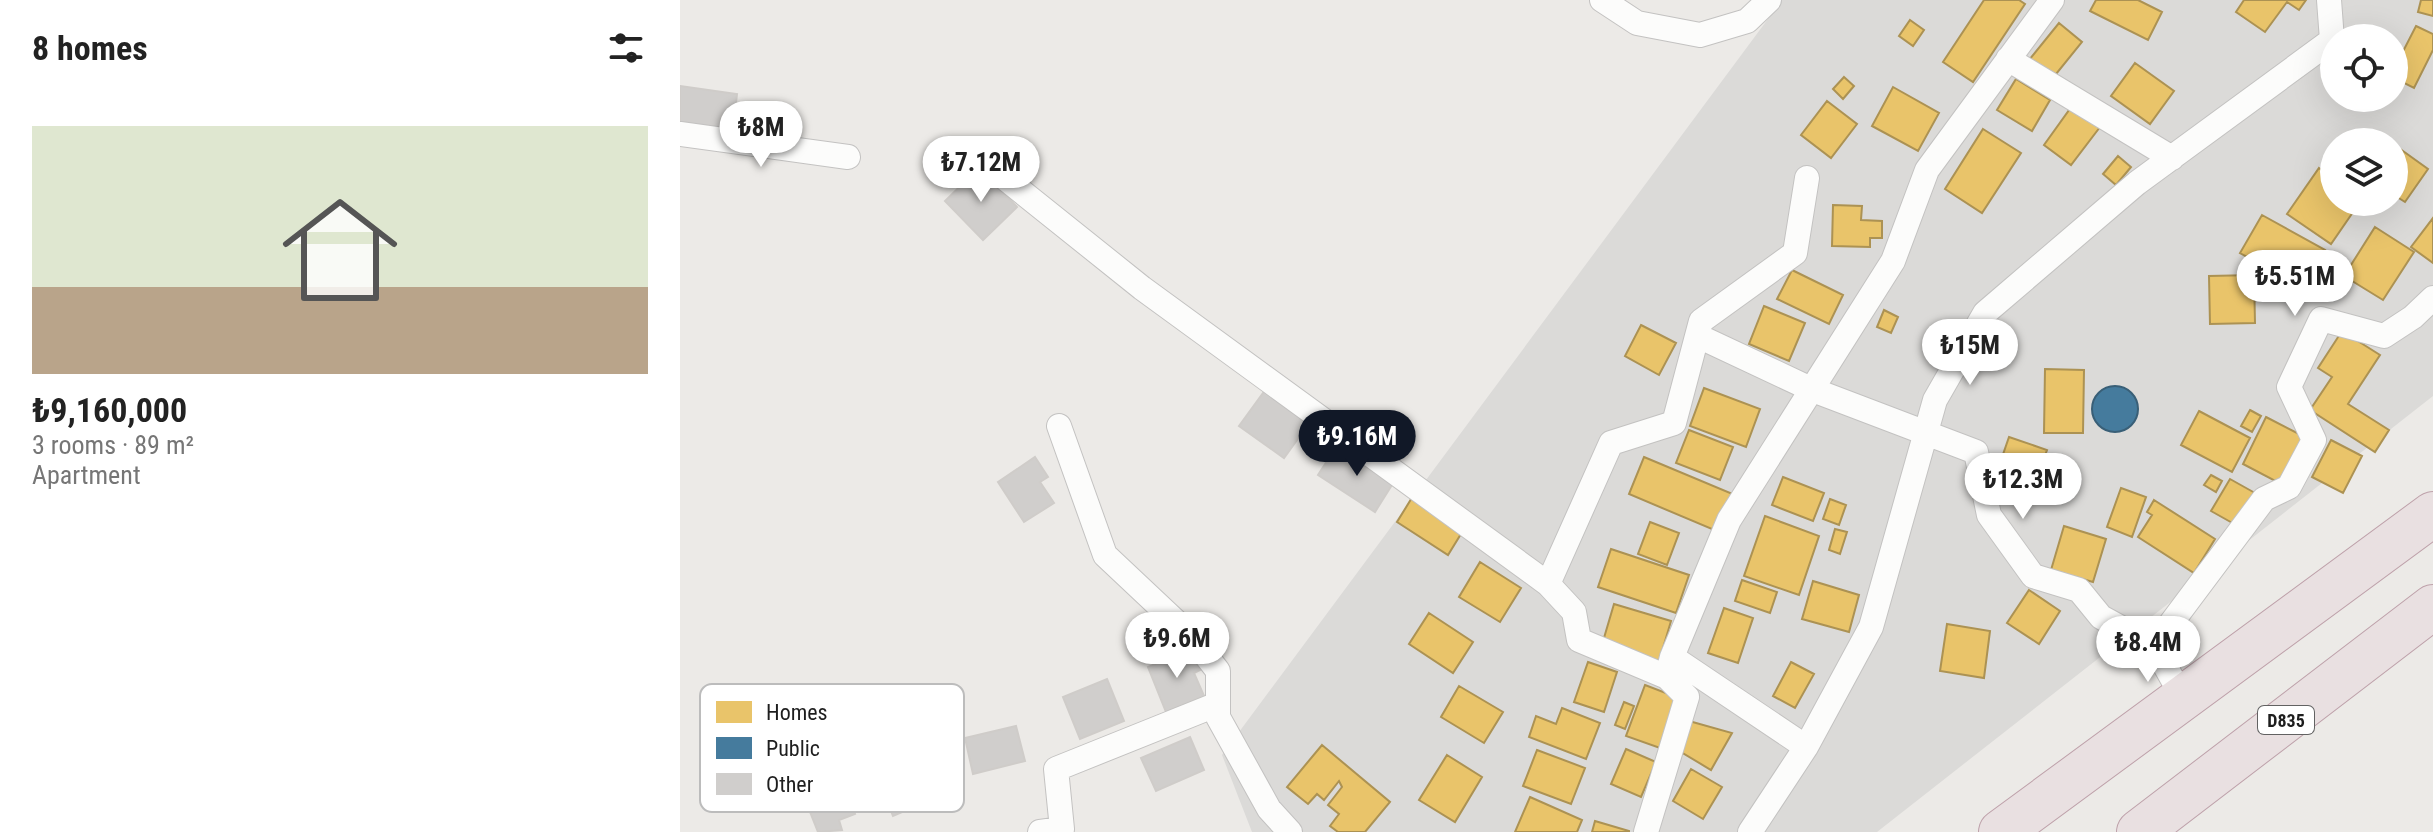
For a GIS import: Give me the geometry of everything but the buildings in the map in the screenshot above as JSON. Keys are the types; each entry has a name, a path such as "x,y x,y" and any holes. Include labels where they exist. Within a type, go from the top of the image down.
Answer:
{"highway":[{"path":"2001,832 2433,514"},
{"name":"D835","path":"2139,832 2433,607"}],"street":[{"path":"1602,0 1637,23 1700,35 1747,21 1769,0"},
{"path":"1669,667 1729,520 1893,261 1927,170 2008,59 2045,2"},
{"path":"1750,832 1806,747 1871,627 1935,400 1985,313 2137,183 2332,40 2332,2"},
{"path":"2008,59 2172,158"},
{"path":"680,134 848,157"},
{"path":"986,163 1142,288 1548,584 1574,612 1579,640 1669,667 1806,747"},
{"path":"1548,584 1611,443 1674,423 1701,321 1795,253 1807,178"},
{"path":"2154,646 2264,499 2289,487 2314,440 2289,387 2321,319 2384,336 2413,317 2433,298"},
{"path":"1698,336 1813,390 1976,452 1989,515 2033,576 2079,590 2101,617 2154,646 2183,698"},
{"path":"1059,426 1105,555 1190,635 1218,671 1218,717 1269,809 1290,832"},
{"path":"1646,832 1687,697 1669,667"},
{"path":"1040,832 1062,829 1056,769 1218,704"}],"shaded area":[{"path":"1782,0 2433,0 2433,396 1877,832 1252,832 1222,755"}]}
